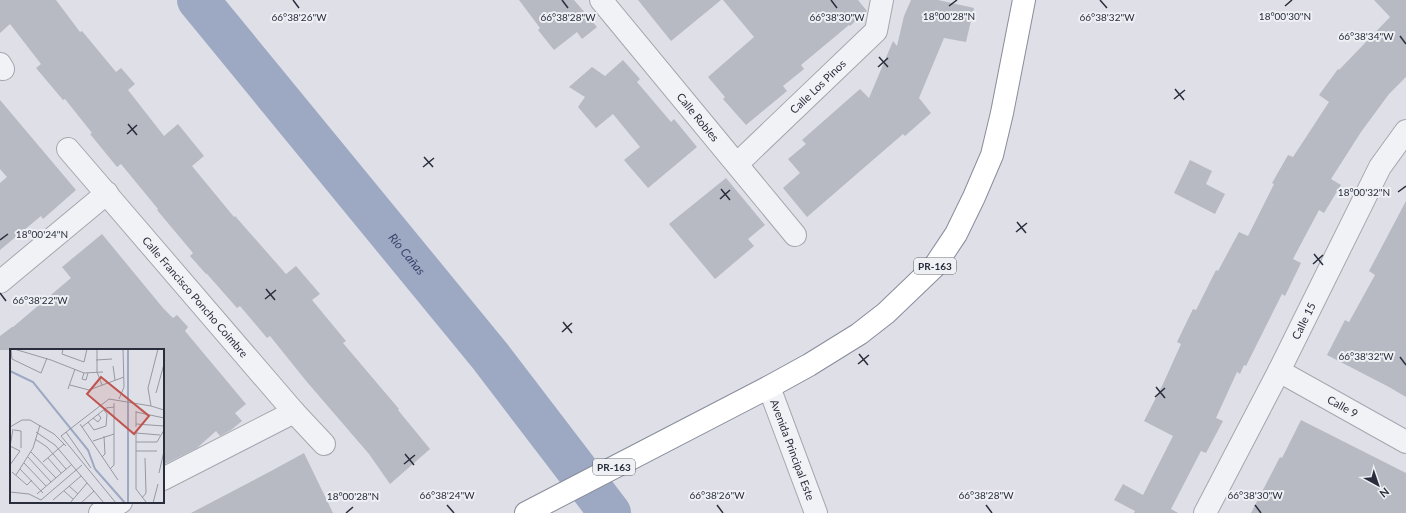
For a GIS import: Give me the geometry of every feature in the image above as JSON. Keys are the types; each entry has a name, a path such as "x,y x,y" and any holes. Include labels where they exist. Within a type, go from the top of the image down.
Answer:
{"highway":[{"name":"PR-163","path":"526,513 809,365 859,334 886,313 934,267 956,234 992,155 1002,113 1024,0"}],"street":[{"name":"Calle Robles","path":"601,0 795,235"},
{"name":"Calle Los Pinos","path":"737,164 876,31 882,0"},
{"name":"Calle 15","path":"1206,513 1380,167 1406,131"},
{"name":"Calle Francisco Poncho Coimbre","path":"68,148 294,412 324,444"},
{"path":"0,282 107,193"},
{"name":"Calle 9","path":"1278,371 1406,442"},
{"name":"Avenida Principal Este","path":"769,387 816,513"},
{"path":"164,479 294,412"},
{"path":"100,513 119,503"}],"building":[{"path":"0,0 56,0 80,32 82,31 116,72 121,68 135,84 128,90 164,136 178,124 204,156 192,166 234,217 235,216 286,274 296,266 320,294 312,300 346,341 343,343 399,409 398,410 430,449 390,484 369,454 307,382 270,336 267,338 240,306 237,308 190,256 193,253 157,210 158,209 121,164 117,167 90,134 92,133 65,99 63,100 36,68 41,64 10,24 0,33"},
{"path":"519,0 574,0 597,27 582,39 577,32 554,50 538,30 540,28"},
{"path":"638,0 721,0 671,41"},
{"path":"723,0 858,0 867,11 801,65 804,69 783,86 787,91 746,125 723,99 725,97 708,77 754,37"},
{"path":"911,0 938,0 974,8 966,42 944,38 919,98 931,113 905,136 903,134 807,217 783,188 800,173 788,159 806,144 802,140 860,89 869,98 893,41 897,46 904,16"},
{"path":"1374,0 1406,0 1406,77 1389,94 1361,132 1331,179 1341,185 1324,213 1319,210 1293,259 1301,263 1285,296 1282,294 1246,366 1244,365 1240,374 1237,372 1216,418 1223,421 1206,453 1201,451 1171,509 1178,513 1134,513 1135,511 1114,500 1123,484 1143,495 1173,436 1144,421 1181,344 1177,342 1193,309 1196,310 1216,270 1218,271 1239,232 1248,236 1274,184 1272,183 1288,155 1293,157 1329,102 1319,95 1338,69 1339,70 1390,17"},
{"path":"623,60 640,79 637,82 671,122 674,119 697,147 648,188 624,160 640,147 613,114 596,128 578,107 585,97 569,87 592,67 605,76"},
{"path":"0,100 76,190 43,219 41,216 0,250 0,183 7,177 0,169"},
{"path":"1190,160 1212,171 1206,184 1225,194 1215,214 1174,193"},
{"path":"726,178 765,225 748,239 754,246 715,279 669,224"},
{"path":"1406,201 1406,397 1327,355 1345,320 1349,322 1375,275 1369,271"},
{"path":"102,234 163,308 173,318 177,315 188,327 185,331 246,404 235,413 242,421 231,430 220,436 216,431 197,448 164,464 164,349 0,350 0,336 13,327 71,278 62,267"},
{"path":"1301,420 1406,473 1406,513 1251,513 1280,457 1282,458"},
{"path":"304,453 333,513 191,513 271,471"}],"waterway":[{"name":"Río Cañas","path":"198,0 490,356 610,513"}]}
